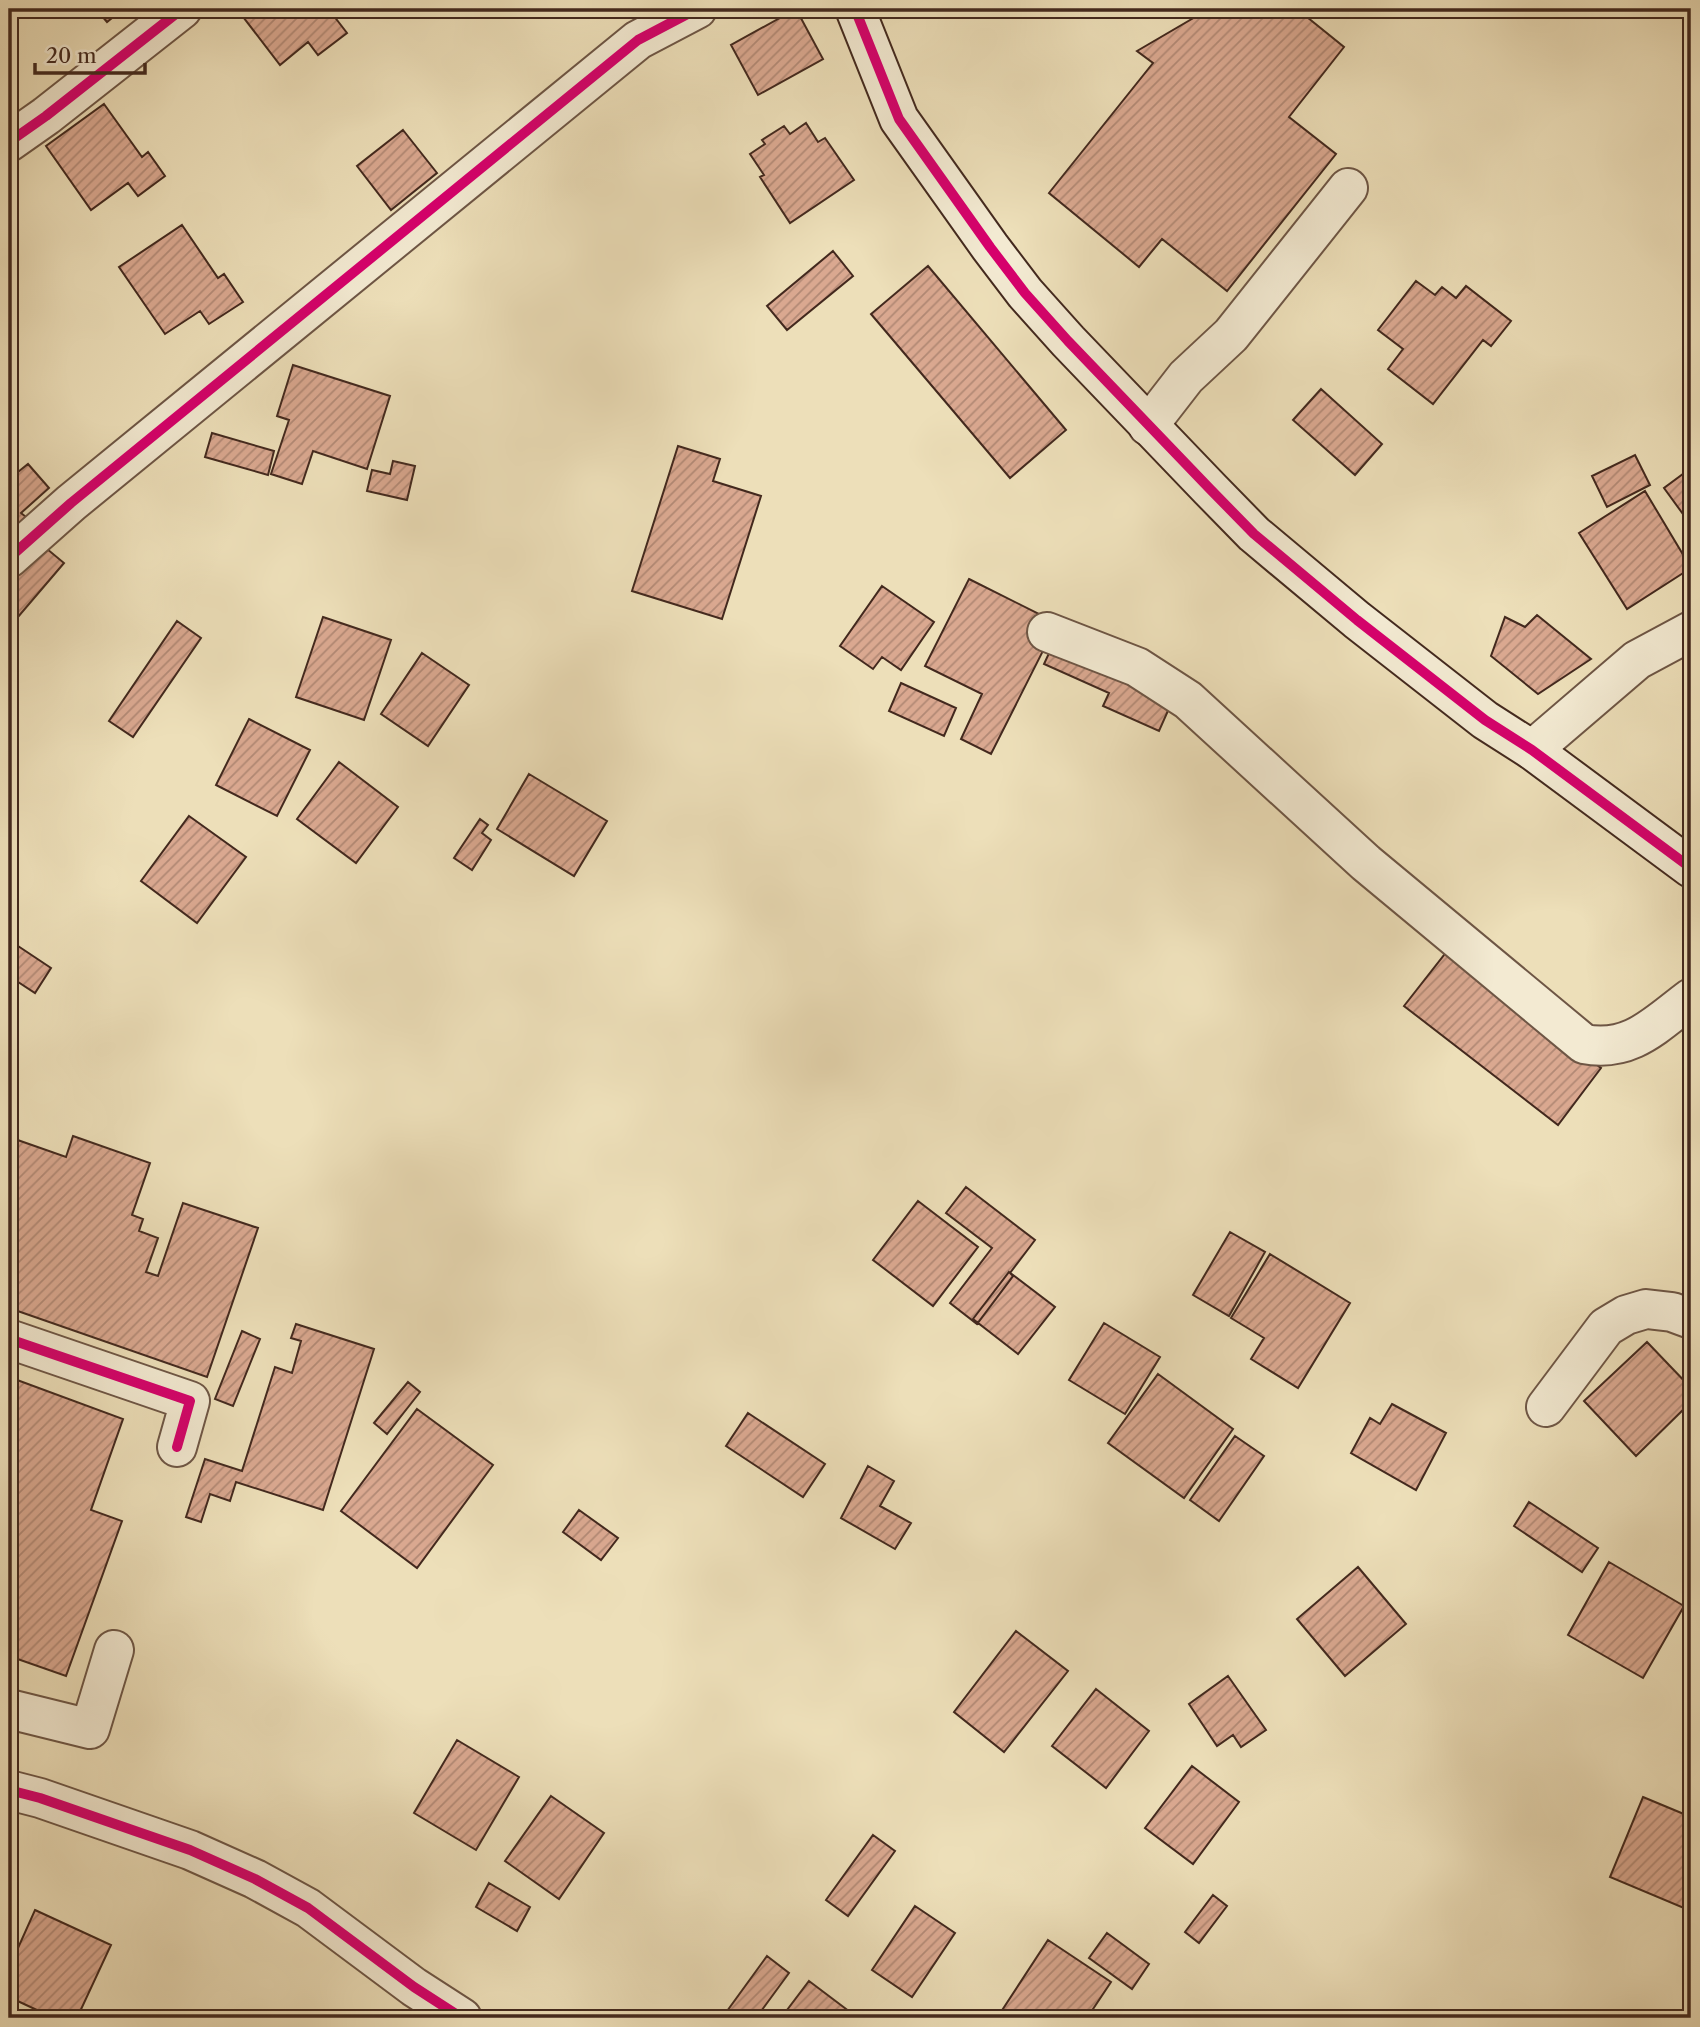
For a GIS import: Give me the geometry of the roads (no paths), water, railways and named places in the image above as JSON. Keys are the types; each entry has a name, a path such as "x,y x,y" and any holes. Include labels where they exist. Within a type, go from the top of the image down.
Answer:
{"street":[{"path":"9,142 182,9"},
{"path":"9,558 71,503 638,40 697,9"},
{"path":"855,9 899,120 1025,293 1148,426 1254,534 1308,582 1485,720 1532,750 1691,868"},
{"path":"1148,426 1186,377 1231,335 1348,188"},
{"path":"1532,750 1637,660 1691,631"},
{"path":"1047,632 1137,667 1188,700 1367,863 1584,1044 1615,1046 1638,1038 1691,998"},
{"path":"1546,1407 1605,1327 1626,1315 1646,1309 1672,1312 1691,1319"},
{"path":"9,1339 190,1401 177,1447"},
{"path":"9,1709 90,1729 114,1650"},
{"path":"9,1790 40,1798 190,1850 254,1879 308,1908 414,1987 462,2018"}]}
